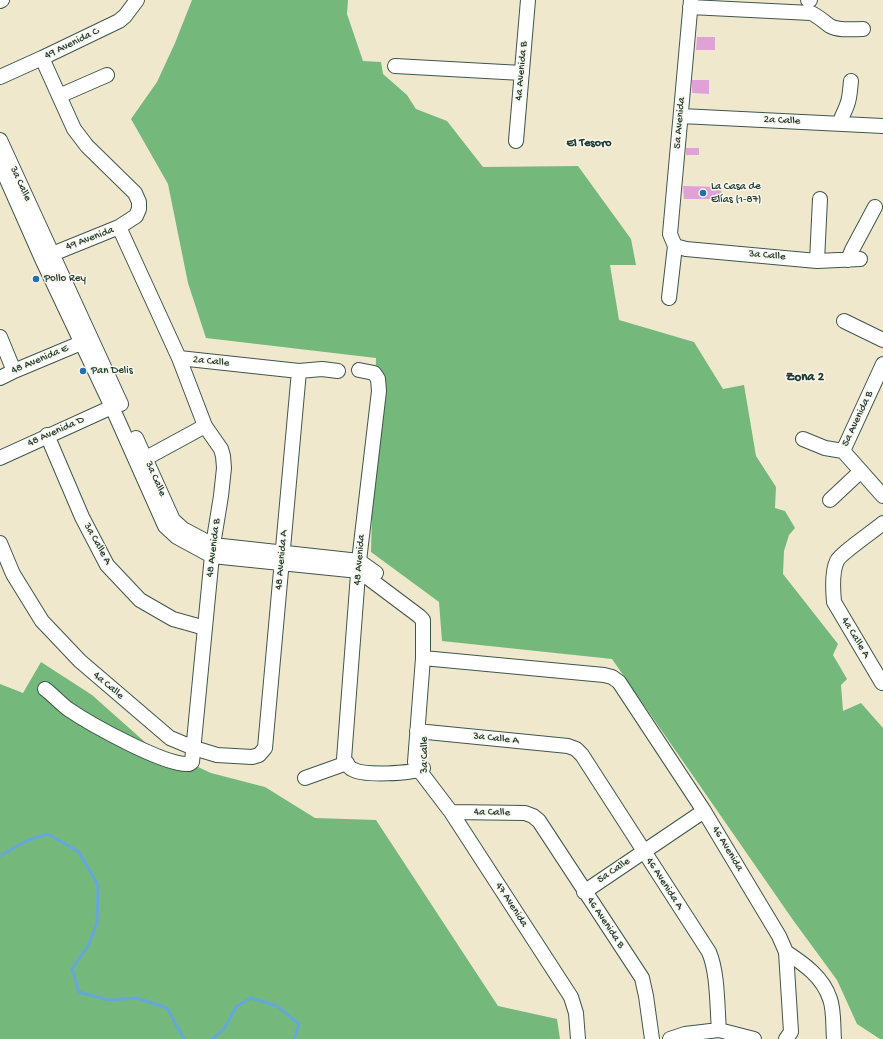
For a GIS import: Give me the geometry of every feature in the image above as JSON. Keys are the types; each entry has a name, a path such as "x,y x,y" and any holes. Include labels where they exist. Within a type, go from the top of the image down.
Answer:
{"street":[{"name":"49 Avenida C","path":"0,77 119,21 125,16 137,0"},
{"name":"4a Avenida B","path":"516,141 528,0"},
{"path":"690,3 811,13 831,26 839,29 863,29"},
{"name":"5a Avenida","path":"669,298 675,246 670,234 690,3"},
{"path":"42,58 59,96 107,75"},
{"path":"396,66 522,74"},
{"path":"840,124 841,116 847,106 851,82"},
{"name":"49 Avenida","path":"47,256 119,227 136,216 139,210 139,202 136,193 87,146 74,129 59,96"},
{"name":"2a Calle","path":"681,116 883,126"},
{"name":"3a Calle","path":"0,140 81,343 112,407 141,461"},
{"name":"3a Calle","path":"0,164 5,189 47,256 141,461 165,526 177,537 212,550 359,566 423,620 427,659 421,732 423,772"},
{"path":"817,261 820,199"},
{"name":"3a Calle","path":"675,246 686,249 817,261 854,259 852,250 875,208"},
{"name":"2a Calle","path":"119,227 179,358 299,371 322,369 338,371"},
{"path":"844,321 883,340"},
{"path":"0,338 14,371"},
{"name":"48 Avenida E","path":"0,378 81,343"},
{"name":"48 Avenida B","path":"45,689 73,712 130,744 184,765 192,762 212,550 224,468 221,449 205,426 179,358"},
{"name":"5a Avenida B","path":"843,451 883,364"},
{"name":"48 Avenida","path":"346,763 344,754 359,566 379,391 378,379 374,373 359,370"},
{"name":"48 Avenida A","path":"265,748 299,371"},
{"name":"48 Avenida D","path":"0,458 112,407"},
{"path":"141,461 205,426"},
{"name":"3a Calle A","path":"47,436 82,517 107,565 140,600 173,619 205,628"},
{"path":"803,439 825,448 843,451 883,496"},
{"path":"830,500 861,471"},
{"name":"4a Calle A","path":"882,683 834,602 833,591 837,561 883,523"},
{"name":"4a Calle","path":"0,543 13,574 42,621 80,661 170,738 194,748 217,755 252,757 259,755 265,748"},
{"name":"46 Avenida","path":"427,659 604,674 612,677 618,682 704,811 779,936 786,952 791,1032 786,1039"},
{"name":"3a Calle A","path":"421,732 568,746 576,749"},
{"name":"46 Avenida A","path":"576,749 582,755 709,952 714,971 719,1030"},
{"path":"306,778 346,763 352,769 368,773 423,772"},
{"name":"47 Avenida","path":"423,772 451,812 571,996 576,1013 578,1039"},
{"name":"5a Calle","path":"584,892 704,811"},
{"name":"4a Calle","path":"451,812 525,813 533,816"},
{"name":"46 Avenida B","path":"533,816 539,821 584,892 642,978 652,1039"},
{"path":"786,952 810,970 824,986 830,1000 834,1039"},
{"path":"670,1039 685,1034 719,1030 754,1039"}],"green space":[{"path":"192,0 348,0 347,14 363,61 381,62 383,74 407,95 416,109 447,121 483,167 578,166 631,239 636,265 610,265 619,320 694,342 723,389 744,385 756,456 776,487 775,508 785,511 795,528 789,535 784,551 783,574 838,644 833,655 847,679 841,685 843,711 861,703 883,728 883,1039 880,1039 857,1024 837,980 793,920 612,659 442,641 439,602 371,552 376,358 206,338 188,283 168,184 131,119 157,82 175,43"},
{"path":"41,662 92,695 146,743 211,773 265,787 315,818 376,820 498,1006 557,1019 560,1039 0,1039 0,684 23,693"}],"building":[{"path":"697,37 715,37 715,50 696,50"},
{"path":"692,80 709,80 709,94 692,93"},
{"path":"686,148 699,148 699,155 686,155"},
{"name":"La Casa de Elías (1-87)","path":"683,186 721,187 722,199 684,199"}],"waterway":[{"path":"0,856 26,841 48,834 79,852 98,885 97,923 88,946 72,969 79,992 108,1000 137,998 167,1008 184,1039"},
{"path":"212,1039 224,1029 237,1006 251,998 277,1006 299,1024 294,1039"}],"place":[{"name":"La Casa de Elías (1-87)","path":"703,193"},
{"name":"Pollo Rey","path":"36,279"},
{"name":"Pan Delis","path":"83,371"}],"district":[{"name":"El Tesoro","path":"589,144"},
{"name":"Zona 2","path":"805,378"}]}
